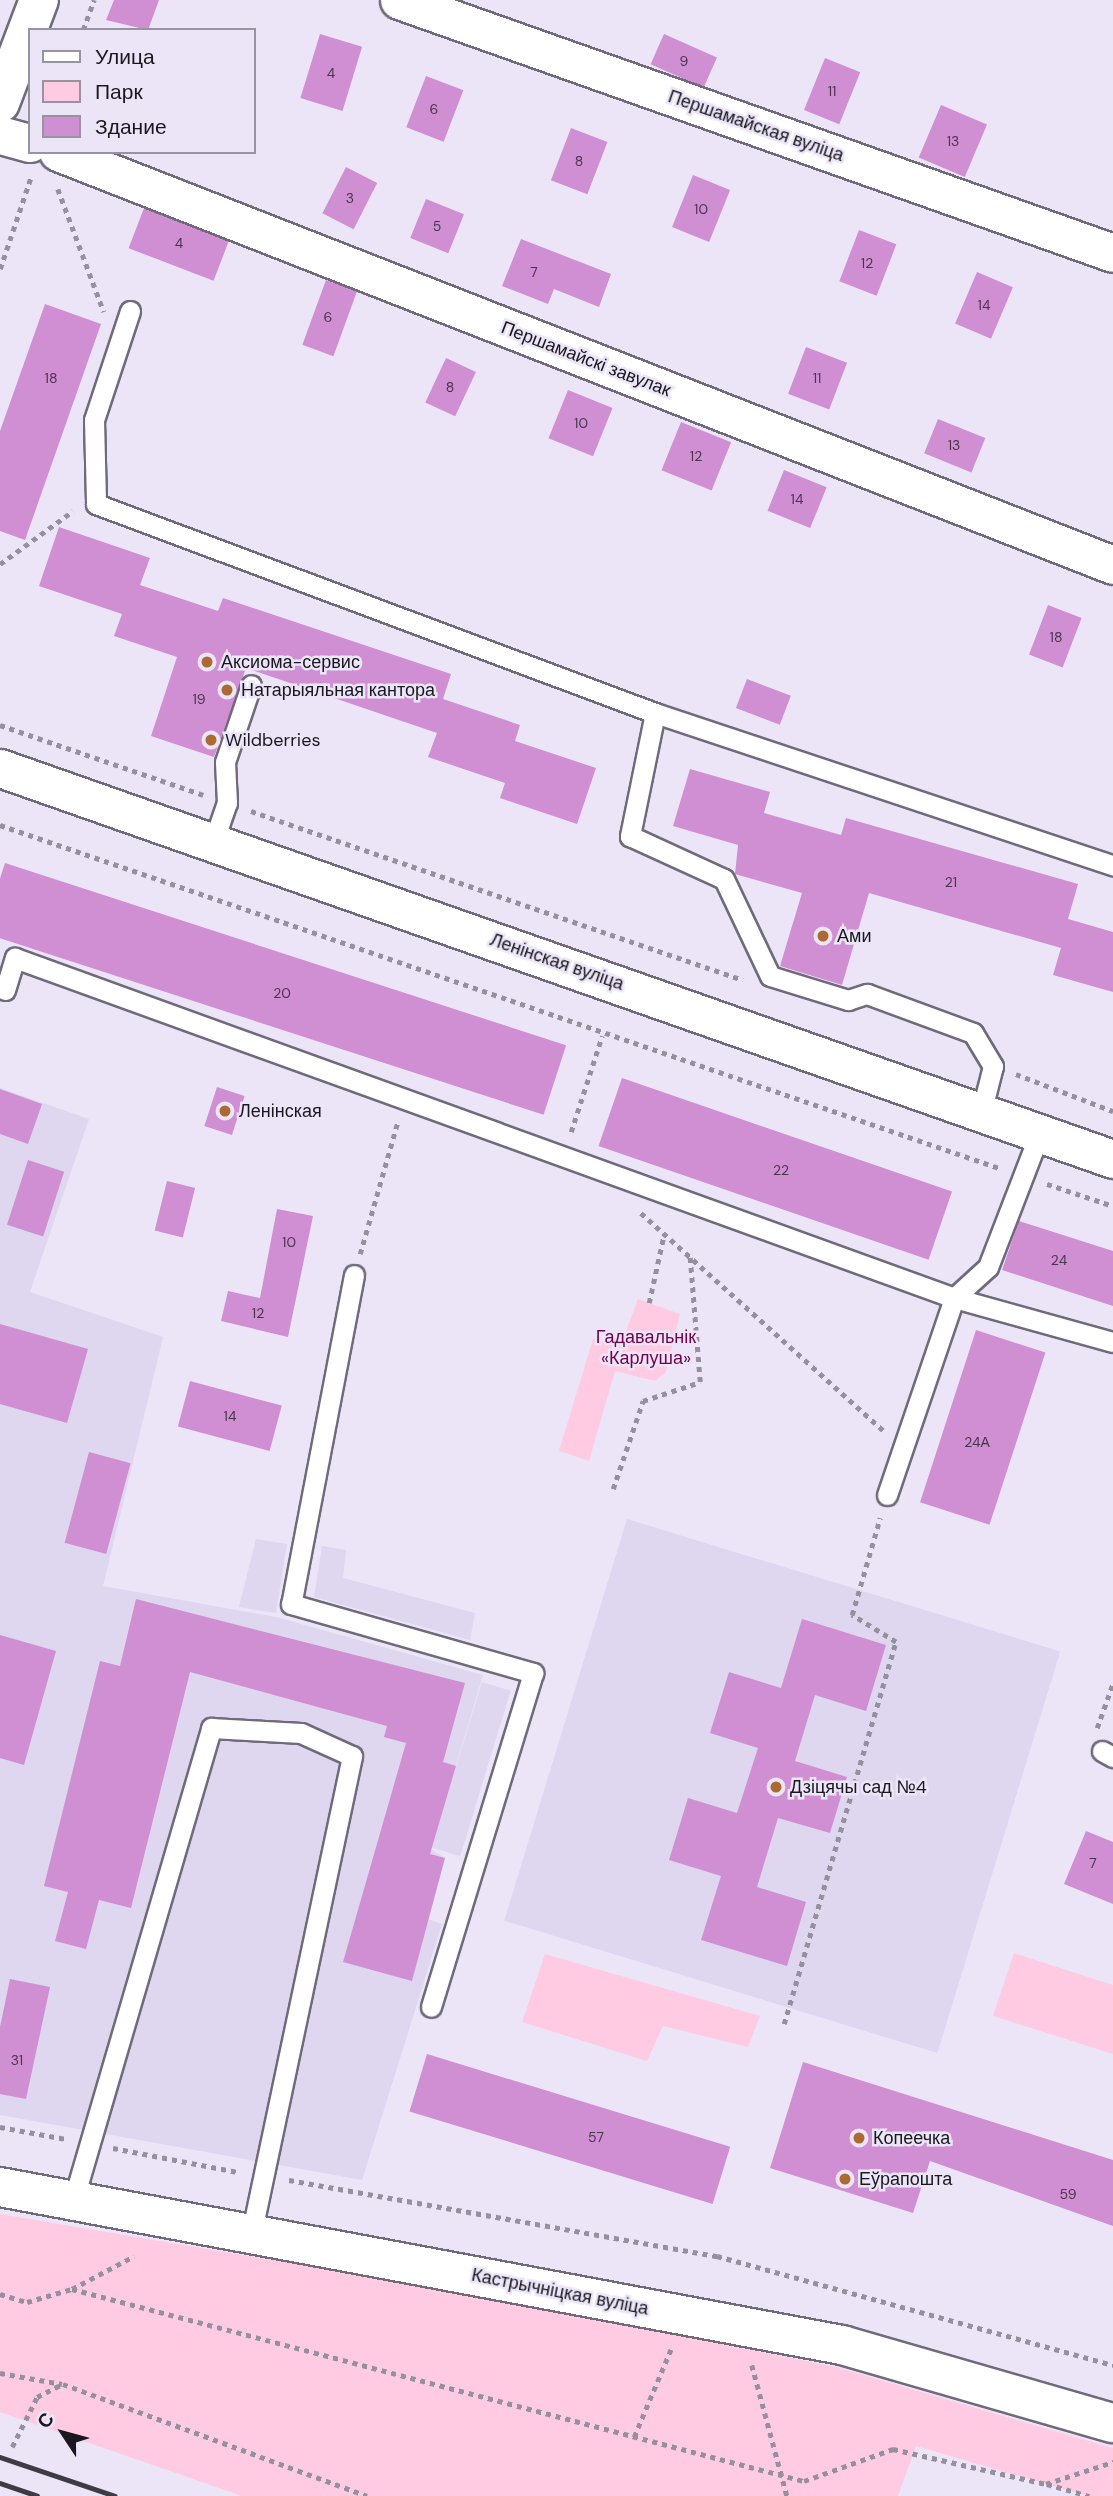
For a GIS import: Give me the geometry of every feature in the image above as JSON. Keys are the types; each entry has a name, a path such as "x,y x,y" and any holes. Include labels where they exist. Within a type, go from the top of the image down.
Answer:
{"main road":[{"path":"28,28 39,0"},
{"path":"0,103 28,29"},
{"name":"Кастрычніцкая вуліца","path":"0,2187 842,2345 1113,2423"}],"street":[{"name":"Першамайская вуліца","path":"399,0 1113,253"},
{"name":"Першамайскі завулак","path":"0,135 28,150"},
{"name":"Першамайскі завулак","path":"44,159 1113,565"},
{"name":"Ленінская вуліца","path":"0,768 214,840 982,1109 1113,1159"}],"lane":[{"path":"130,312 94,420 96,504 655,713 1113,865"},
{"path":"214,840 227,803 225,762 251,685"},
{"path":"655,713 630,836 724,879 770,976 848,1000 867,994 973,1033 993,1066 982,1109"},
{"path":"5,990 15,958 954,1298 1113,1342"},
{"path":"887,1495 954,1298 988,1267 1040,1132"},
{"path":"355,1275 290,1604 533,1672 431,2007"},
{"path":"74,2201 211,1728 301,1733 352,1756 251,2234"}],"path":[{"path":"84,28 94,0"},
{"path":"0,269 44,159"},
{"path":"44,159 117,349"},
{"path":"0,564 75,509 96,504"},
{"path":"0,725 755,984"},
{"path":"0,825 602,1036 1113,1206"},
{"path":"563,1156 602,1036"},
{"path":"993,1066 1113,1111"},
{"path":"355,1275 406,1099"},
{"path":"635,1208 903,1448"},
{"path":"649,1303 664,1234"},
{"path":"613,1489 643,1401 700,1382 690,1257"},
{"path":"784,2024 896,1642 852,1615 887,1495"},
{"path":"1107,1754 1096,1722 1113,1683"},
{"path":"0,2127 717,2256 1113,2365"},
{"path":"0,2294 27,2302 72,2289 134,2256"},
{"path":"72,2289 804,2481 893,2449 1089,2496"},
{"path":"634,2437 677,2335"},
{"path":"752,2365 787,2496"},
{"path":"0,2373 63,2384 367,2496"},
{"path":"12,2447 37,2397 63,2384"},
{"path":"1046,2484 1113,2462"}],"shaded area":[{"path":"0,1088 89,1119 30,1292 163,1337 103,1586 276,1617 483,1675 431,1849 445,1858 428,1919 442,1924 362,2180 0,2115"},
{"name":"Дзіцячы сад №4","path":"627,1519 1060,1651 937,2053 504,1921"},
{"path":"256,1539 287,1544 276,1613 239,1607"},
{"path":"322,1546 346,1550 343,1578 475,1613 470,1640 314,1597"},
{"path":"482,1682 511,1691 460,1856 431,1847"}],"green space":[{"name":"Гадавальнік «Карлуша»","path":"638,1299 680,1314 666,1372 655,1381 615,1371 589,1461 559,1451 593,1339 620,1347"},
{"path":"1014,1953 1113,1985 1113,2054 993,2016"},
{"path":"545,1954 760,2016 748,2047 663,2026 647,2061 522,2022"},
{"path":"0,2214 463,2292 836,2367 1113,2448 1113,2496 1088,2496 916,2446 898,2496 242,2496 0,2412"}],"building":[{"path":"114,0 159,0 149,28 106,20"},
{"path":"320,34 362,47 342,111 300,98"},
{"path":"664,34 717,58 704,88 651,64"},
{"path":"825,58 860,72 839,124 804,110"},
{"path":"426,76 463,90 444,142 406,127"},
{"path":"941,105 987,125 965,177 919,157"},
{"path":"571,128 607,142 587,194 551,180"},
{"path":"346,167 377,183 354,229 322,213"},
{"path":"693,175 730,190 709,242 672,227"},
{"path":"426,199 464,214 448,253 410,238"},
{"path":"144,208 229,241 214,281 129,248"},
{"path":"859,230 896,244 877,296 839,281"},
{"path":"521,239 611,274 599,307 554,289 548,304 502,286"},
{"path":"977,272 1013,287 991,339 955,324"},
{"path":"326,280 357,291 333,356 302,345"},
{"path":"45,304 101,324 25,540 0,531 0,431"},
{"path":"806,347 847,363 829,409 788,394"},
{"path":"446,358 476,372 455,416 425,402"},
{"path":"568,390 613,408 593,456 549,438"},
{"path":"938,419 985,438 971,472 924,453"},
{"path":"681,422 731,442 712,490 662,470"},
{"path":"784,470 827,487 810,528 768,511"},
{"path":"59,527 150,558 140,585 218,611 223,598 451,674 443,699 520,725 515,741 596,768 577,824 500,798 505,783 428,757 437,733 246,668 214,757 151,736 177,657 114,636 122,614 39,586"},
{"path":"1048,605 1082,618 1063,667 1029,654"},
{"path":"747,679 791,696 780,725 736,708"},
{"path":"690,769 770,792 764,813 841,835 846,818 1078,884 1068,919 1113,932 1113,992 1053,975 1061,948 869,893 842,985 780,966 802,893 735,874 738,845 673,826"},
{"path":"5,863 566,1045 544,1115 0,938 0,878"},
{"path":"622,1078 952,1192 929,1260 599,1146"},
{"name":"Ленінская","path":"217,1087 245,1096 232,1135 204,1126"},
{"path":"0,1089 42,1104 28,1144 0,1134"},
{"path":"28,1160 64,1172 43,1236 7,1225"},
{"path":"167,1181 195,1188 183,1238 155,1230"},
{"path":"277,1209 313,1216 288,1337 221,1321 228,1291 260,1298"},
{"path":"1019,1221 1113,1251 1113,1306 1002,1270"},
{"path":"0,1324 88,1349 67,1423 0,1404"},
{"path":"976,1330 1045,1353 989,1525 920,1502"},
{"path":"190,1381 282,1406 270,1451 178,1426"},
{"path":"89,1452 131,1463 106,1554 65,1543"},
{"path":"136,1599 465,1683 443,1762 456,1766 430,1854 445,1858 412,1981 343,1962 406,1743 384,1737 387,1726 190,1672 131,1908 99,1900 86,1949 55,1941 68,1892 44,1886 100,1661 120,1666"},
{"path":"802,1619 886,1645 866,1711 815,1695 795,1761 847,1777 830,1833 778,1818 757,1887 806,1902 787,1966 701,1940 721,1876 669,1860 688,1798 737,1813 758,1748 710,1733 729,1672 781,1688"},
{"path":"0,1635 56,1651 24,1765 0,1758"},
{"path":"1086,1831 1113,1842 1113,1904 1064,1884"},
{"path":"10,1979 50,1987 26,2099 0,2094 0,2027"},
{"path":"427,2054 730,2147 713,2204 409,2111"},
{"name":"Копеечка","path":"803,2062 1113,2160 1113,2226 930,2161 913,2213 770,2168"}],"railway":[{"path":"0,2457 115,2496"},
{"path":"0,2483 37,2496"}],"place":[{"name":"Аксиома-сервис","path":"207,662"},
{"name":"Натарыяльная кантора","path":"227,690"},
{"name":"Wildberries","path":"211,740"},
{"name":"Ами","path":"823,936"},
{"name":"Ленінская","path":"225,1111"},
{"name":"Дзіцячы сад №4","path":"776,1787"},
{"name":"Копеечка","path":"859,2138"},
{"name":"Еўрапошта","path":"845,2179"}]}
